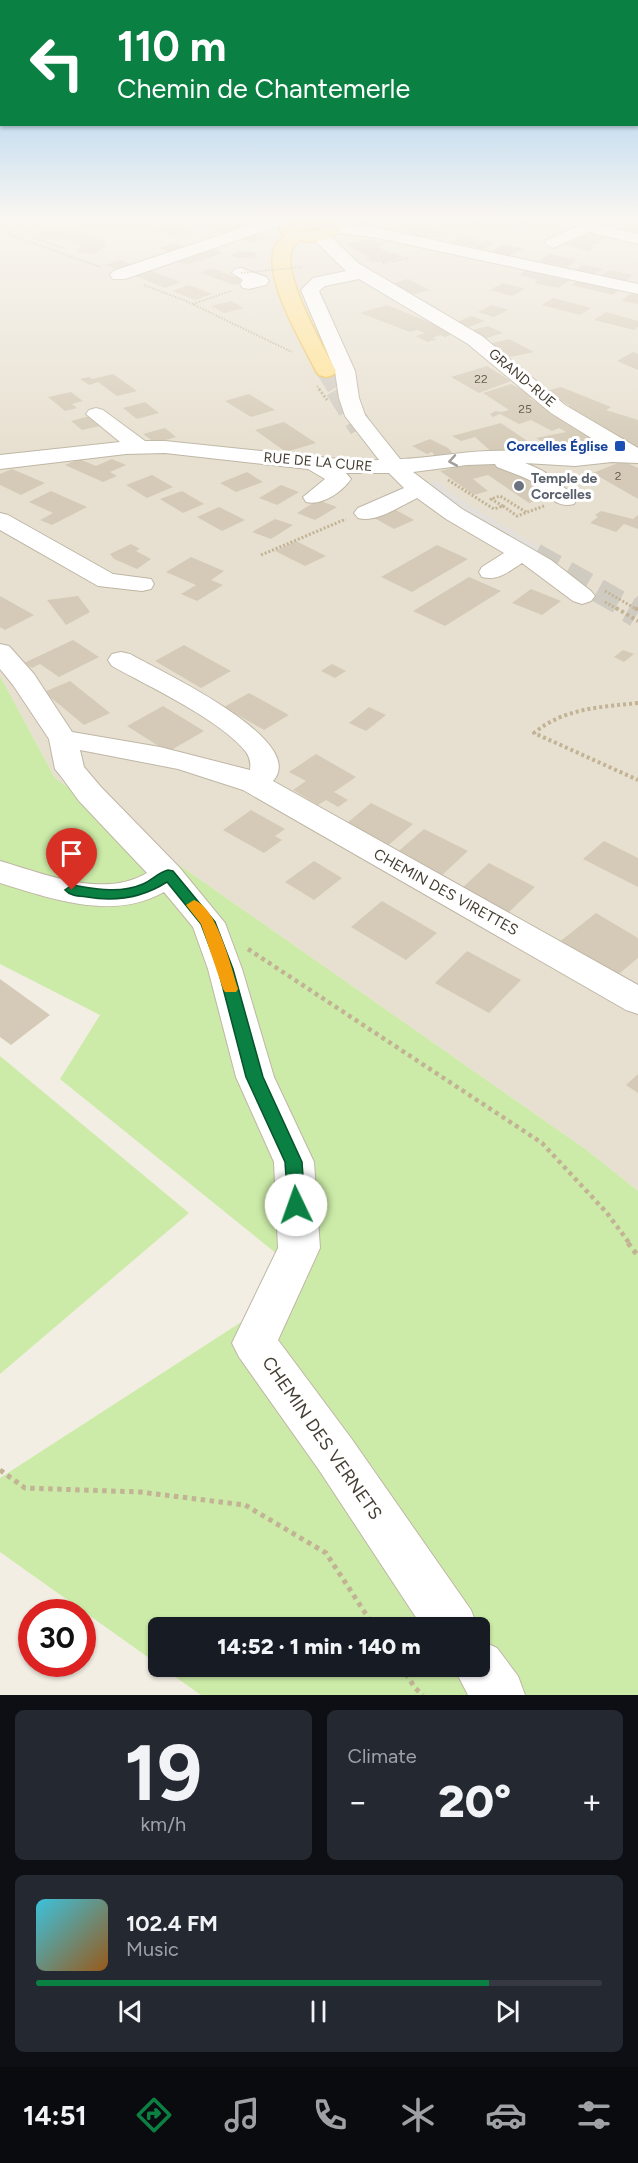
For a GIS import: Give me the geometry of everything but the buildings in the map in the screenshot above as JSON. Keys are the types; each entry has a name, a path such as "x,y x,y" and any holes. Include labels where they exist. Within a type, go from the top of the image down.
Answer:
{"main road":[{"path":"291,296 320,377"}],"street":[{"path":"311,296 345,371 349,398 355,416 395,467 419,489 454,514 542,565 582,596"},
{"name":"GRAND-RUE","path":"401,296 475,340 558,409 638,457"},
{"path":"96,414 141,448"},
{"name":"RUE DE LA CURE","path":"0,462 165,447 357,468 493,458 575,459 612,455 638,457"},
{"path":"493,458 542,478 548,486 566,499"},
{"path":"272,475 286,466 290,460"},
{"path":"314,463 340,479 314,497"},
{"path":"542,478 569,473"},
{"path":"369,512 419,489"},
{"path":"0,520 77,566 107,581 142,584"},
{"path":"491,572 521,552"},
{"path":"0,652 24,680 63,739 70,769 168,874 149,887 127,894 104,895 56,888 0,872"},
{"path":"121,660 205,708 253,742 265,759 265,772 254,783"},
{"name":"CHEMIN DES VIRETTES","path":"63,739 135,750 213,768 254,783 638,1001"},
{"name":"CHEMIN DES VERNETS","path":"168,874 208,922 225,969 255,1077 294,1162 299,1248 254,1343 335,1454 446,1617"},
{"path":"487,1677 499,1695"}],"path":[{"path":"209,296 192,304 293,352"},
{"path":"320,377 328,402"},
{"path":"429,464 440,475 494,510 503,506"},
{"path":"526,512 500,496 491,499 517,516 566,499"},
{"path":"261,555 369,509 369,512"},
{"path":"582,596 602,600 638,621"},
{"path":"638,703 558,717 542,725 534,733 638,780"},
{"path":"208,922 542,1143 607,1213 638,1256"},
{"path":"0,1470 25,1488 140,1492 245,1506 326,1554 368,1617"},
{"path":"408,1677 423,1695"}],"shaded area":[{"path":"0,296 638,296 638,1191 588,1151 55,778 0,676"},
{"path":"437,481 457,497 558,559 535,570 476,537 416,487"}],"green space":[{"path":"0,676 55,778 588,1151 638,1191 638,1695 201,1695 175,1677 490,1677 490,1617 148,1617 148,1657 96,1620 96,1599 66,1599 0,1552 0,1478 308,1279 60,1079 100,1015 0,964"},
{"path":"0,1056 189,1213 0,1374"}],"tunnel":[{"path":"326,371 338,390"},
{"path":"337,389 361,428"},
{"path":"535,555 633,610"},
{"path":"630,608 638,613"}],"slow traffic":[{"path":"194,905 208,922 231,989"}],"place":[{"name":"Corcelles Église","path":"620,446"},
{"name":"Temple de Corcelles","path":"519,486"}],"route":[{"path":"72,890 104,895 127,894 149,887 168,874 208,922 225,969 255,1077 294,1162 296,1205"}]}
